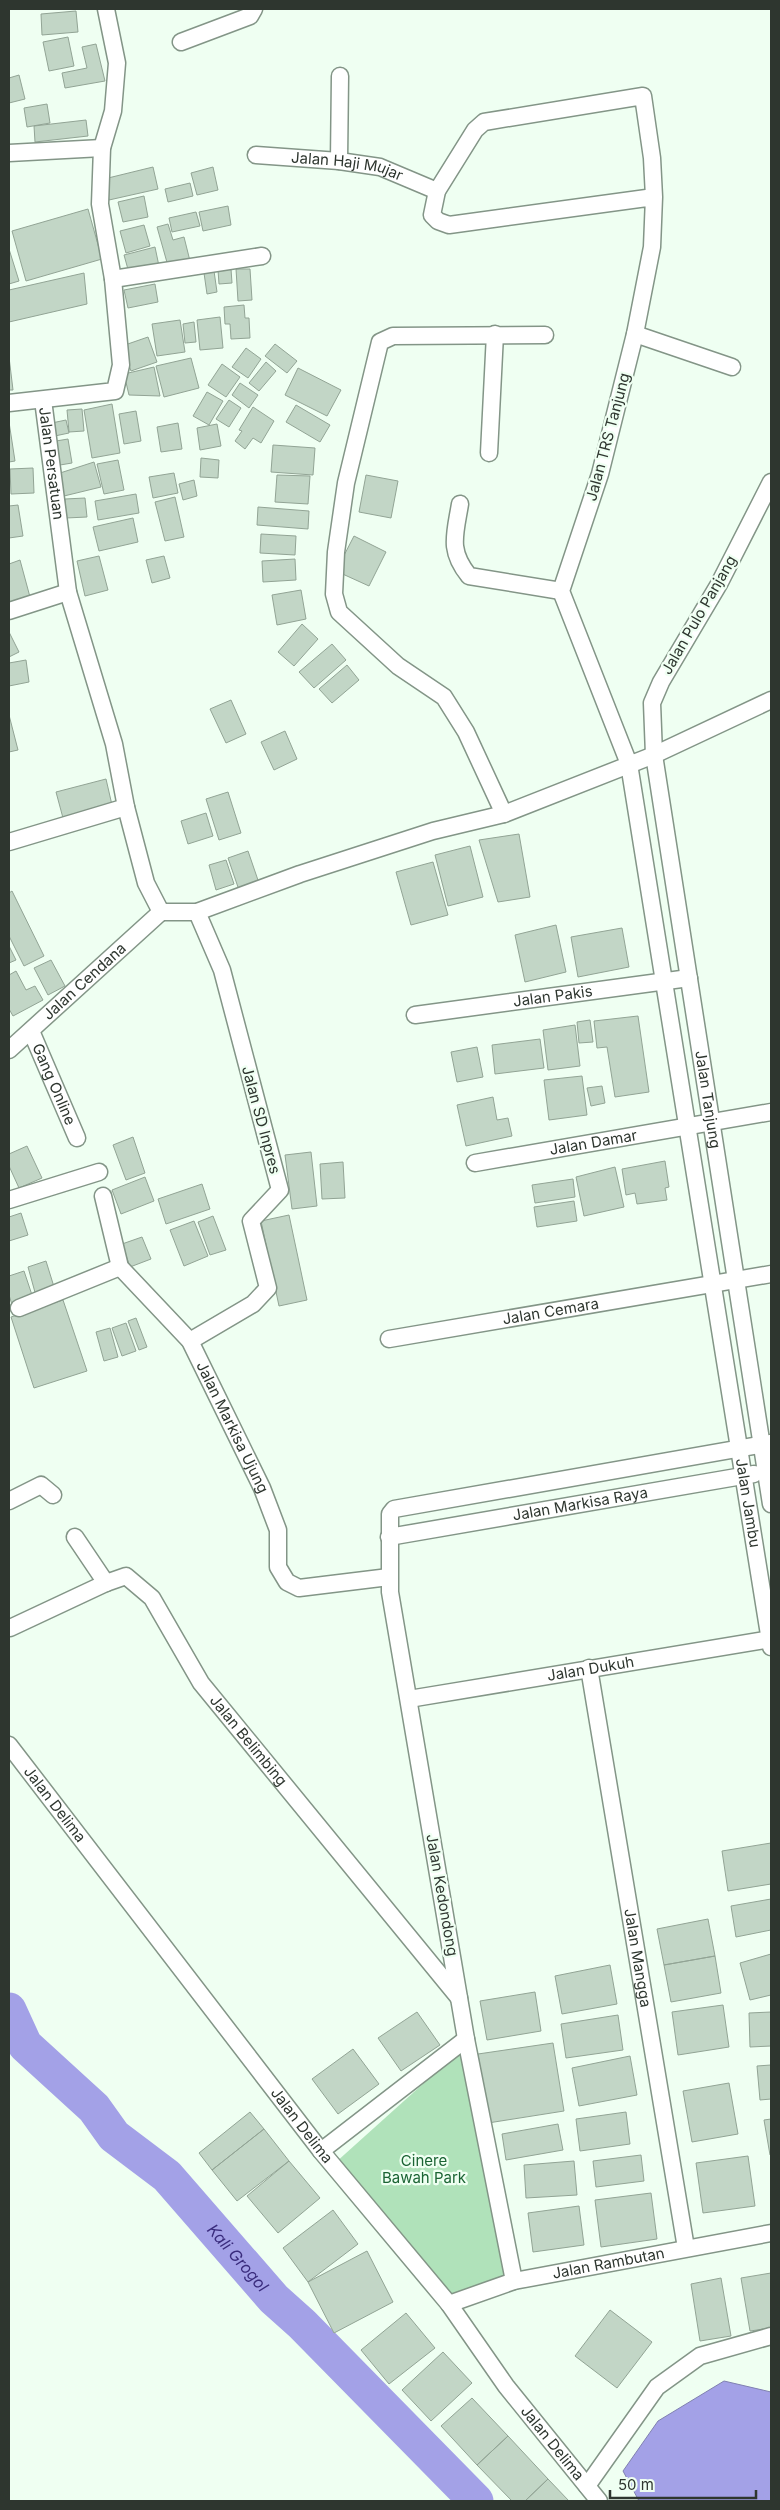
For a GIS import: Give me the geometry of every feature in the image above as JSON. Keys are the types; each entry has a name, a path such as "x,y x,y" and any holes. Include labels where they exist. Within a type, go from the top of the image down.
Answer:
{"street":[{"name":"Jalan Persatuan","path":"106,9 117,63 113,111 102,148 100,204 113,279 121,365 115,391 44,400 68,592 114,744 126,807 146,883 161,912"},
{"path":"181,42 250,16 254,9"},
{"path":"339,161 340,76"},
{"name":"Jalan TRS Tanjung","path":"436,191 475,130 484,122 643,96 652,158 654,197 652,248 635,334 600,474 561,591"},
{"path":"9,153 102,148"},
{"name":"Jalan Haji Mujar","path":"256,155 339,161 380,168 436,191"},
{"path":"436,191 432,215 438,221 449,225 654,197"},
{"path":"113,279 262,256"},
{"path":"489,453 495,334"},
{"path":"635,334 732,367"},
{"path":"504,814 466,732 444,697 398,666 339,612 334,594 336,552 346,483 380,342 392,336 545,335"},
{"path":"9,403 44,400"},
{"name":"Jalan Pulo Panjang","path":"654,755 652,703 661,682 719,584 771,482"},
{"path":"460,504 453,546 458,563 469,576 561,591 629,764"},
{"path":"9,611 68,592"},
{"path":"161,912 197,912 300,874 433,831 504,814 654,755 771,700"},
{"name":"Jalan Tanjung","path":"654,755 736,1280 766,1444"},
{"name":"Jalan Tanjung","path":"629,764 739,1448"},
{"path":"9,842 126,807"},
{"name":"Jalan Cendana","path":"9,1050 161,912"},
{"name":"Jalan SD Inpres","path":"190,1342 253,1304 268,1288 250,1221 280,1190 222,970 197,912"},
{"name":"Jalan Pakis","path":"415,1015 689,978"},
{"name":"Gang Online","path":"31,1031 77,1138"},
{"name":"Jalan Damar","path":"474,1163 771,1112"},
{"path":"9,1200 99,1172"},
{"name":"Jalan Markisa Ujung","path":"103,1196 120,1267 190,1342 262,1488 278,1530 278,1567 287,1582 299,1588 389,1577"},
{"path":"19,1308 120,1267"},
{"name":"Jalan Cemara","path":"389,1339 771,1274"},
{"name":"Jalan Markisa Raya","path":"394,1509 766,1444"},
{"name":"Jalan Jambu","path":"766,1444 771,1504"},
{"name":"Jalan Jambu","path":"739,1448 771,1641"},
{"name":"Jalan Markisa Raya","path":"389,1537 769,1472"},
{"path":"9,1501 41,1486 53,1495"},
{"name":"Jalan Kedondong","path":"394,1509 390,1514 389,1577 466,2039 514,2281"},
{"path":"75,1537 106,1583"},
{"name":"Jalan Belimbing","path":"10,1628 106,1583 126,1576 152,1598 201,1683 460,2000"},
{"name":"Jalan Dukuh","path":"409,1699 589,1668 771,1641"},
{"name":"Jalan Mangga","path":"589,1668 686,2248"},
{"name":"Jalan Delima","path":"9,1745 321,2151 449,2304 506,2386 599,2501"},
{"path":"321,2151 466,2039"},
{"name":"Jalan Rambutan","path":"449,2304 514,2281 771,2233"},
{"path":"587,2486 657,2387 700,2356 771,2336"}],"green space":[{"name":"Cinere Bawah Park","path":"464,2047 511,2277 449,2304 335,2163"}],"water":[{"path":"724,2381 771,2392 771,2501 639,2501 623,2471 658,2421"}],"building":[{"path":"76,11 78,32 42,35 41,14"},
{"path":"68,37 74,66 49,71 43,42"},
{"path":"96,44 105,81 65,88 62,73 87,68 82,47"},
{"path":"19,75 25,99 9,103 9,78"},
{"path":"47,104 50,123 27,127 24,108"},
{"path":"86,120 88,136 35,142 34,126"},
{"path":"153,167 158,189 109,200 104,179"},
{"path":"213,167 218,190 197,195 191,173"},
{"path":"190,183 193,196 168,202 165,189"},
{"path":"144,196 148,217 123,222 118,202"},
{"path":"228,206 231,225 203,231 199,212"},
{"path":"88,209 102,259 26,281 12,231"},
{"path":"196,212 200,226 172,232 169,218"},
{"path":"168,224 173,240 184,237 190,261 168,266 157,227"},
{"path":"144,225 150,246 126,253 120,231"},
{"path":"155,247 159,266 129,273 124,255"},
{"path":"9,249 19,281 9,284"},
{"path":"231,269 232,283 219,284 218,270"},
{"path":"236,269 250,269 252,300 238,301"},
{"path":"214,271 217,292 207,294 204,273"},
{"path":"84,273 87,304 9,322 9,290"},
{"path":"155,284 158,302 128,308 124,290"},
{"path":"244,305 245,318 249,318 250,338 231,339 230,324 225,324 224,307"},
{"path":"220,317 223,348 200,350 197,320"},
{"path":"180,320 185,352 157,356 152,324"},
{"path":"194,322 196,342 185,343 183,324"},
{"path":"148,337 157,362 131,371 122,346"},
{"path":"275,344 297,361 287,373 265,356"},
{"path":"246,348 261,359 248,378 232,367"},
{"path":"9,357 13,390 9,390"},
{"path":"191,358 199,388 164,397 156,366"},
{"path":"266,362 276,371 259,391 249,383"},
{"path":"222,364 240,377 226,397 208,385"},
{"path":"154,367 160,396 129,395 124,374"},
{"path":"298,368 341,390 327,416 285,395"},
{"path":"240,383 258,395 249,408 232,395"},
{"path":"207,392 223,401 209,425 193,416"},
{"path":"229,400 241,408 229,427 216,419"},
{"path":"112,404 120,453 92,458 84,410"},
{"path":"296,405 330,425 320,442 286,422"},
{"path":"253,407 274,421 261,443 253,438 245,449 235,441 242,431 239,430"},
{"path":"82,409 84,431 69,432 67,410"},
{"path":"136,411 141,441 124,444 119,414"},
{"path":"66,420 69,433 50,437 47,424"},
{"path":"9,422 15,461 9,462"},
{"path":"178,423 182,449 161,452 157,427"},
{"path":"217,424 221,446 200,450 197,428"},
{"path":"68,439 72,463 54,466 50,442"},
{"path":"273,445 315,448 313,475 271,472"},
{"path":"201,458 219,460 218,478 200,477"},
{"path":"118,460 124,490 104,494 97,464"},
{"path":"94,462 101,487 64,496 57,474"},
{"path":"33,468 34,493 11,494 10,469"},
{"path":"174,473 178,493 153,498 149,477"},
{"path":"277,475 310,476 308,504 275,502"},
{"path":"366,475 398,481 391,518 359,512"},
{"path":"194,480 197,496 183,500 179,484"},
{"path":"136,494 139,513 98,520 95,501"},
{"path":"175,497 184,537 165,541 155,502"},
{"path":"85,498 87,517 66,518 65,499"},
{"path":"18,505 23,536 9,538 9,506"},
{"path":"258,507 309,511 308,529 257,525"},
{"path":"133,518 138,542 99,551 93,527"},
{"path":"261,534 296,536 295,555 260,553"},
{"path":"354,536 386,552 369,586 336,571"},
{"path":"99,556 108,590 85,596 77,561"},
{"path":"164,556 170,578 152,583 146,560"},
{"path":"295,559 296,580 263,582 262,561"},
{"path":"20,560 30,597 9,603 9,564"},
{"path":"301,590 306,619 277,625 272,595"},
{"path":"302,624 318,639 294,666 278,652"},
{"path":"9,632 19,652 9,657"},
{"path":"332,644 346,660 314,688 299,672"},
{"path":"26,660 29,682 9,686 9,663"},
{"path":"347,665 359,680 332,703 319,689"},
{"path":"231,700 246,734 226,743 210,709"},
{"path":"9,715 18,750 9,752"},
{"path":"285,731 297,759 274,770 261,742"},
{"path":"106,779 112,805 63,818 56,792"},
{"path":"228,792 241,833 219,840 206,799"},
{"path":"206,813 213,836 188,844 181,821"},
{"path":"519,834 530,897 498,902 479,840"},
{"path":"470,846 483,897 448,906 435,855"},
{"path":"248,851 260,886 240,893 228,858"},
{"path":"226,860 234,884 216,890 209,865"},
{"path":"433,862 448,915 411,925 396,872"},
{"path":"12,891 44,956 24,966 9,936 9,893"},
{"path":"556,925 566,972 525,982 515,935"},
{"path":"622,928 629,967 578,977 571,937"},
{"path":"9,946 16,960 9,963"},
{"path":"51,960 65,986 48,995 34,968"},
{"path":"16,971 26,990 35,986 43,1000 13,1016 9,1009 9,975"},
{"path":"638,1016 649,1092 615,1097 607,1047 597,1048 594,1021"},
{"path":"590,1020 593,1042 579,1043 577,1022"},
{"path":"575,1025 580,1066 548,1070 543,1030"},
{"path":"540,1039 544,1068 495,1074 492,1045"},
{"path":"477,1047 483,1077 457,1082 451,1052"},
{"path":"582,1076 587,1115 549,1120 544,1080"},
{"path":"602,1086 605,1103 591,1106 587,1088"},
{"path":"493,1097 497,1120 508,1118 512,1136 466,1146 457,1105"},
{"path":"133,1137 145,1173 126,1180 113,1145"},
{"path":"27,1146 42,1178 19,1188 9,1166 9,1154"},
{"path":"311,1152 317,1206 292,1209 285,1155"},
{"path":"665,1161 669,1187 665,1188 667,1200 637,1204 635,1193 626,1195 622,1169"},
{"path":"343,1162 345,1198 322,1199 320,1164"},
{"path":"615,1167 624,1207 584,1216 576,1177"},
{"path":"145,1177 154,1201 121,1214 112,1190"},
{"path":"573,1179 575,1197 535,1203 532,1185"},
{"path":"202,1184 210,1209 166,1224 158,1199"},
{"path":"574,1201 577,1221 537,1227 534,1207"},
{"path":"21,1213 28,1235 9,1241 9,1217"},
{"path":"289,1215 307,1300 279,1306 261,1221"},
{"path":"213,1216 226,1250 210,1255 198,1222"},
{"path":"194,1221 208,1256 184,1266 170,1230"},
{"path":"142,1237 151,1259 130,1267 122,1244"},
{"path":"46,1261 55,1290 36,1296 28,1267"},
{"path":"24,1271 34,1301 13,1308 9,1295 9,1276"},
{"path":"63,1300 87,1371 34,1388 11,1317"},
{"path":"136,1318 147,1347 139,1350 128,1321"},
{"path":"126,1323 136,1351 122,1356 112,1328"},
{"path":"110,1328 118,1357 104,1361 96,1332"},
{"path":"771,1843 771,1884 728,1891 722,1851"},
{"path":"771,1899 771,1930 736,1937 731,1906"},
{"path":"708,1919 715,1956 664,1965 657,1929"},
{"path":"771,1954 771,1995 750,2000 740,1963"},
{"path":"715,1956 721,1993 671,2002 664,1965"},
{"path":"610,1965 617,2004 562,2014 555,1976"},
{"path":"535,1992 541,2031 487,2040 480,2001"},
{"path":"723,2005 729,2047 678,2055 672,2012"},
{"path":"417,2012 440,2045 401,2071 378,2038"},
{"path":"771,2012 771,2046 750,2047 749,2013"},
{"path":"618,2015 623,2050 566,2058 561,2024"},
{"path":"553,2043 564,2111 488,2123 478,2054"},
{"path":"353,2049 379,2084 338,2114 312,2079"},
{"path":"630,2056 637,2095 579,2106 572,2068"},
{"path":"771,2065 771,2099 760,2100 757,2066"},
{"path":"729,2083 738,2134 692,2142 683,2091"},
{"path":"250,2112 264,2129 212,2170 199,2153"},
{"path":"626,2112 630,2144 580,2151 576,2119"},
{"path":"771,2119 771,2155 770,2155 764,2120"},
{"path":"558,2124 563,2150 506,2160 502,2134"},
{"path":"264,2129 289,2161 237,2201 212,2170"},
{"path":"641,2155 644,2181 596,2187 593,2161"},
{"path":"748,2156 755,2206 703,2213 696,2163"},
{"path":"289,2161 320,2198 278,2233 247,2196"},
{"path":"574,2161 577,2195 526,2198 524,2165"},
{"path":"651,2193 657,2239 601,2247 595,2200"},
{"path":"579,2206 584,2245 533,2252 528,2213"},
{"path":"333,2210 358,2244 308,2282 283,2248"},
{"path":"367,2251 393,2302 334,2333 308,2282"},
{"path":"771,2273 771,2328 750,2331 741,2278"},
{"path":"721,2278 731,2336 700,2341 691,2284"},
{"path":"610,2310 652,2342 617,2388 575,2356"},
{"path":"406,2313 435,2348 389,2384 361,2350"},
{"path":"443,2352 472,2383 431,2421 402,2390"},
{"path":"472,2398 508,2436 477,2465 441,2426"},
{"path":"508,2436 548,2479 525,2501 512,2501 477,2465"},
{"path":"548,2479 569,2501 525,2501"}],"waterway":[{"name":"Kali Grogol","path":"9,2010 25,2045 94,2108 114,2136 167,2176 274,2299 302,2324 476,2501"}]}
